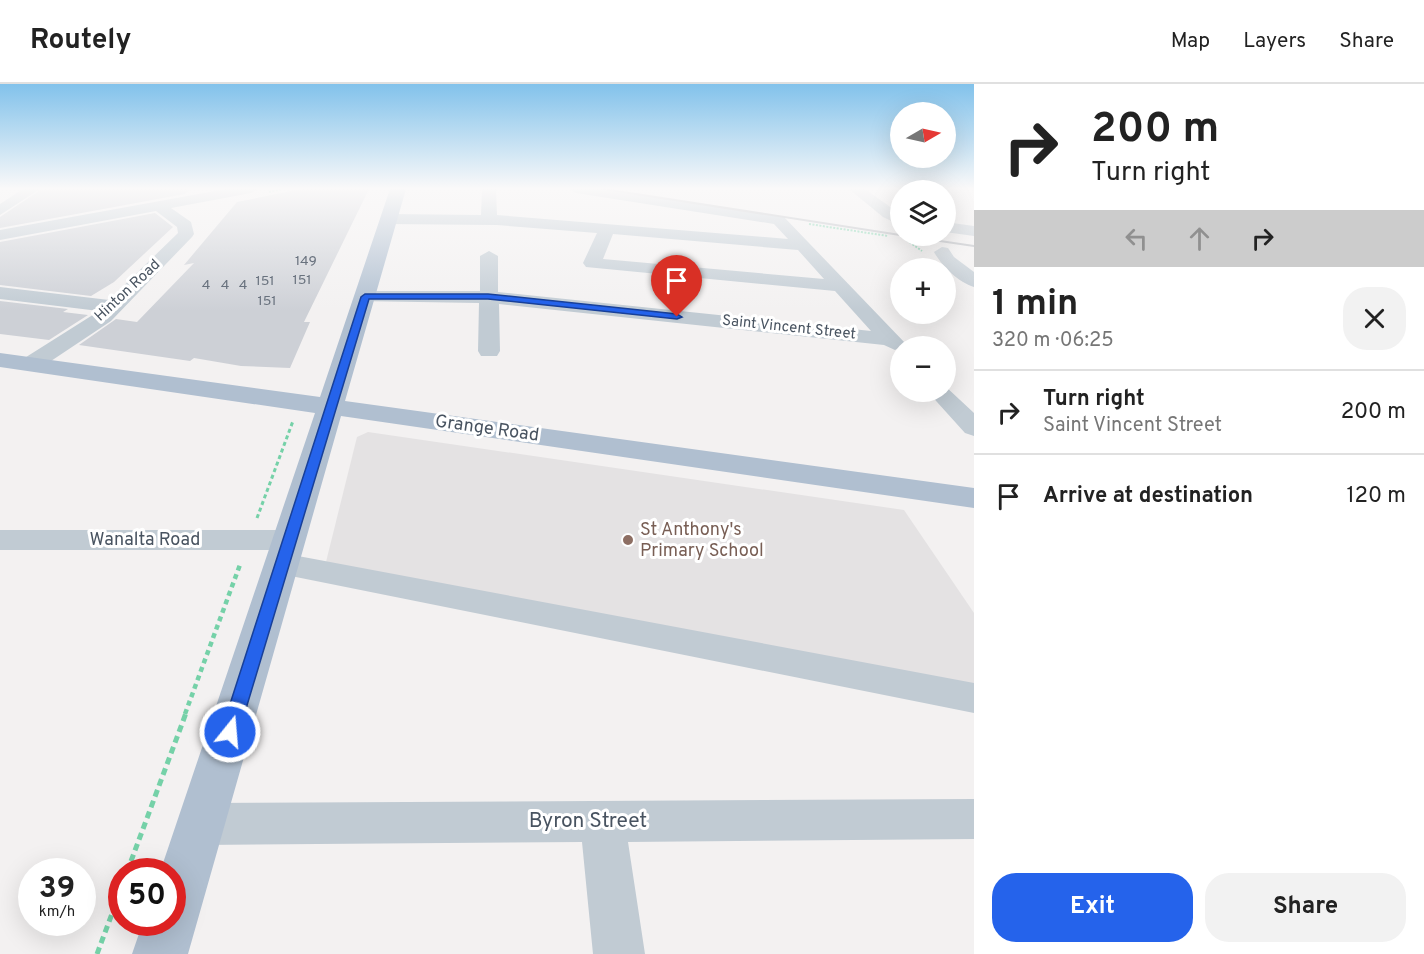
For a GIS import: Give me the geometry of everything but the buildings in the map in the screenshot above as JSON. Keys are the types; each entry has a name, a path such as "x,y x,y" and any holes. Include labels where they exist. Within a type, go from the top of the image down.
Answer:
{"main road":[{"path":"186,871 385,230"},
{"name":"Grange Road","path":"0,360 974,498"},
{"path":"160,954 166,936"}],"street":[{"path":"0,235 30,230"},
{"name":"Hinton Road","path":"31,364 116,307 186,234 186,230"},
{"path":"607,230 592,263 840,286"},
{"path":"614,230 801,245"},
{"path":"787,230 890,339"},
{"path":"942,252 970,255"},
{"path":"942,252 948,261 974,281"},
{"path":"489,256 489,351"},
{"path":"0,293 116,307"},
{"name":"Saint Vincent Street","path":"365,297 488,297 890,343"},
{"path":"949,402 974,428"},
{"name":"Wanalta Road","path":"0,540 286,552 417,588 974,699"},
{"name":"Byron Street","path":"201,824 974,819"},
{"path":"602,821 619,954"}],"path":[{"path":"845,230 904,238 919,251 942,252"},
{"path":"97,954 108,925"}],"shaded area":[{"name":"St Anthony's Primary School","path":"368,432 904,510 974,613 974,692 324,570 357,437"}],"railway":[{"path":"865,230 890,233"},
{"path":"956,243 974,246"}],"place":[{"name":"St Anthony's Primary School","path":"628,540"}],"route":[{"path":"230,732 365,297 488,297 677,317"}]}
